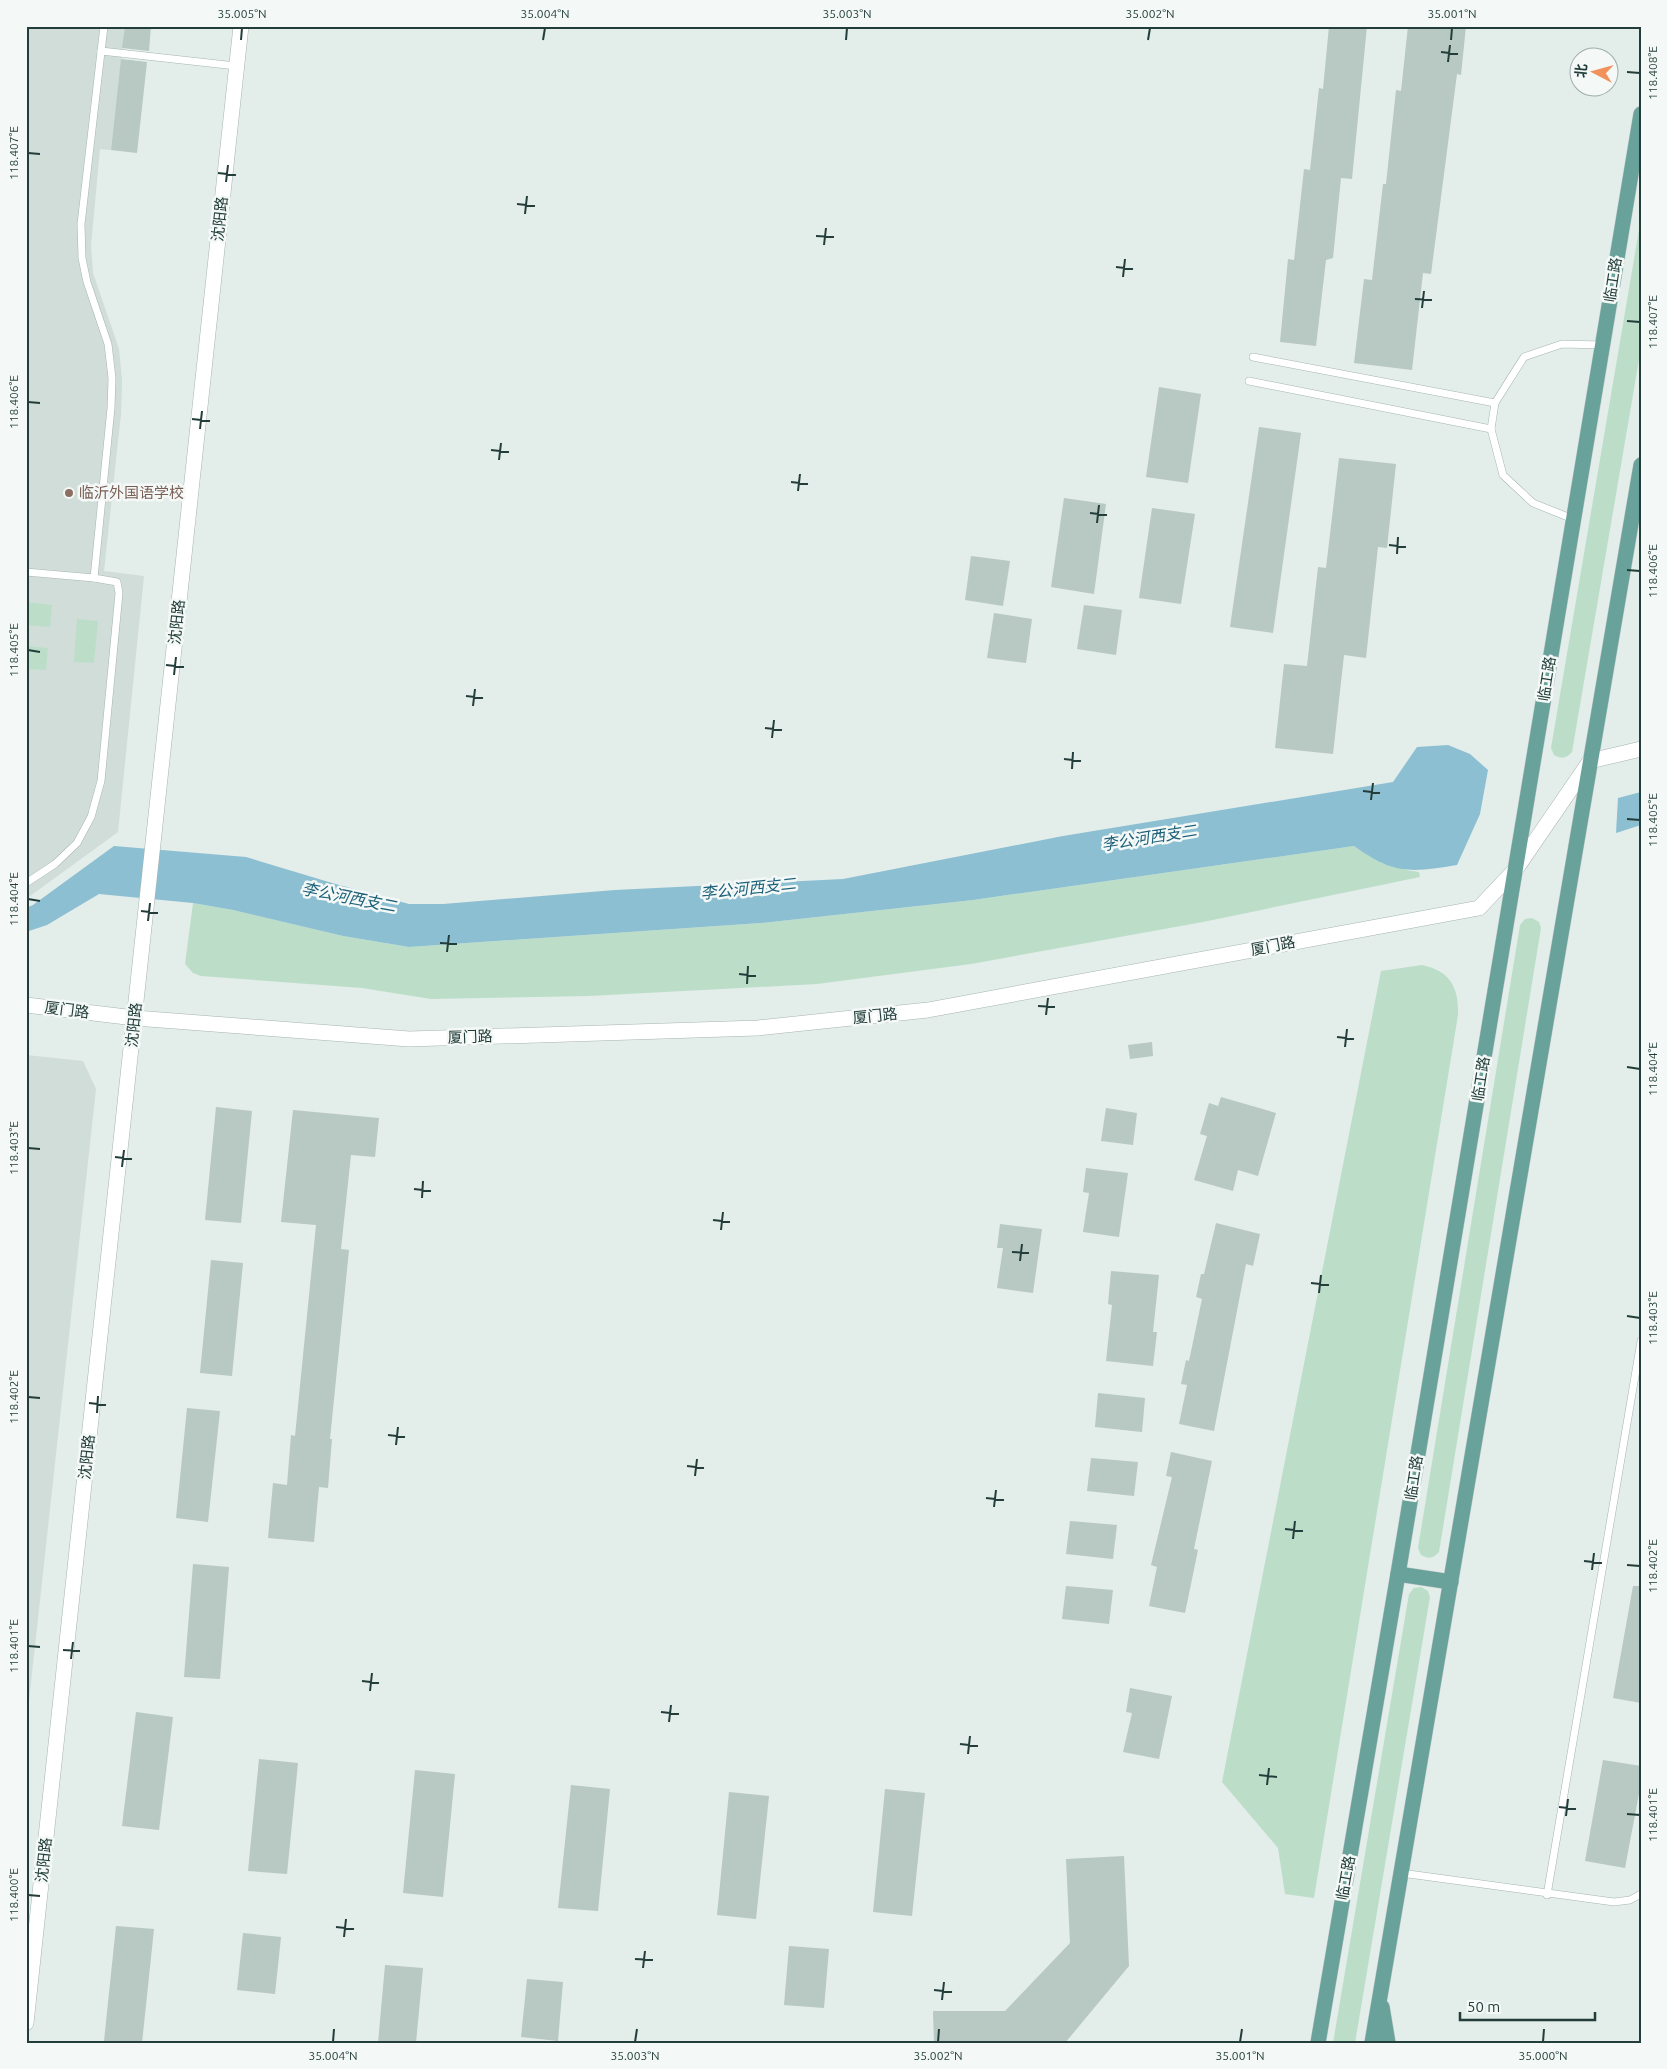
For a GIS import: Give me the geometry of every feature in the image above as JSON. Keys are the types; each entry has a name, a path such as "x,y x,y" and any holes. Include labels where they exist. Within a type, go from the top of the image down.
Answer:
{"main road":[{"name":"临工路","path":"1318,2043 1641,114"},
{"path":"1372,2043 1641,464"},
{"path":"1398,1574 1451,1582"},
{"path":"1380,1993 1388,2043"}],"street":[{"name":"沈阳路","path":"26,2023 32,1923 147,910 241,26"},
{"path":"1590,761 1641,748"},
{"name":"厦门路","path":"26,1005 135,1018 409,1039 758,1028 928,1010 1479,908 1516,869 1590,761"}],"lane":[{"path":"94,578 112,408 112,378 108,344 83,266 81,224 104,26"},
{"path":"101,51 236,66"},
{"path":"1573,519 1533,503 1503,475 1491,429 1495,403 1524,357 1562,344 1602,345"},
{"path":"1253,358 1495,403"},
{"path":"1249,381 1491,429"},
{"path":"26,572 117,582 119,593 101,781 91,817 77,843 55,864 26,883"},
{"path":"1547,1895 1641,1341"},
{"path":"1401,1873 1547,1895 1614,1902 1630,1900 1641,1894"}],"shaded area":[{"name":"临沂外国语学校","path":"26,26 125,26 111,150 100,149 91,245 93,273 119,349 122,380 121,414 104,571 144,576 118,832 26,899"},
{"path":"26,1055 83,1061 96,1089 26,1728"}],"green space":[{"path":"1641,218 1641,348 1572,752 1562,758 1554,755 1551,748"},
{"path":"26,602 52,605 50,627 26,625"},
{"path":"77,619 98,621 94,663 74,662"},
{"path":"26,646 48,648 46,670 26,669"},
{"path":"1354,846 1385,864 1419,872 1420,877 1203,922 971,964 817,984 589,996 431,999 362,988 201,976 193,973 185,964 193,903 233,910 343,936 409,947 761,923 973,900"},
{"path":"1532,918 1539,922 1541,928 1439,1552 1429,1558 1421,1555 1418,1548 1520,925 1525,919"},
{"path":"1422,965 1440,971 1451,982 1457,996 1458,1015 1314,1898 1285,1894 1278,1848 1222,1782 1381,971"},
{"path":"1421,1587 1428,1591 1430,1597 1355,2043 1333,2043 1409,1594 1414,1588"}],"water":[{"name":"李公河西支二","path":"1448,745 1470,754 1488,770 1480,814 1457,865 1441,868 1414,870 1391,866 1380,862 1354,846 973,900 761,923 409,947 343,936 233,910 193,903 99,894 47,925 26,932 26,908 33,905 114,846 246,857 409,904 443,904 615,890 843,879 1063,836 1393,782 1417,747"},
{"path":"1641,792 1641,825 1616,833 1618,798"}],"building":[{"path":"125,26 151,26 149,51 122,48"},
{"path":"1329,26 1367,26 1352,179 1341,178 1333,258 1326,260 1316,346 1280,342 1288,259 1294,260 1304,169 1310,170 1319,88 1323,89"},
{"path":"1408,26 1466,26 1461,75 1457,74 1431,274 1423,273 1412,370 1354,363 1364,279 1372,280 1383,184 1386,184 1396,90 1401,91"},
{"path":"121,59 147,62 137,153 111,150"},
{"path":"1159,387 1201,394 1188,483 1146,477"},
{"path":"1259,427 1301,433 1273,633 1230,627"},
{"path":"1339,458 1396,464 1387,548 1378,547 1366,658 1344,655 1333,754 1275,748 1284,664 1307,666 1318,567 1326,568"},
{"path":"1064,498 1106,504 1094,594 1051,587"},
{"path":"1152,508 1195,514 1181,604 1139,598"},
{"path":"971,556 1010,561 1003,606 965,600"},
{"path":"1084,605 1122,610 1116,655 1077,649"},
{"path":"994,613 1032,619 1026,663 987,658"},
{"path":"1152,1042 1153,1056 1130,1059 1128,1045"},
{"path":"1221,1097 1276,1113 1258,1176 1238,1170 1233,1191 1194,1180 1207,1136 1200,1134 1209,1103 1218,1106"},
{"path":"216,1107 252,1111 241,1223 205,1220"},
{"path":"1106,1108 1137,1113 1133,1145 1101,1141"},
{"path":"293,1110 379,1118 375,1157 351,1155 341,1249 349,1250 330,1439 332,1439 328,1488 319,1487 314,1542 268,1538 273,1483 287,1485 291,1435 295,1436 316,1225 281,1222"},
{"path":"1086,1168 1128,1173 1119,1237 1083,1232 1089,1193 1083,1192"},
{"path":"1216,1223 1260,1234 1253,1266 1246,1264 1214,1431 1179,1424 1187,1385 1181,1384 1186,1360 1189,1361 1202,1299 1196,1297 1201,1274 1204,1274"},
{"path":"1000,1224 1042,1229 1033,1293 997,1288 1003,1248 997,1248"},
{"path":"211,1260 243,1263 232,1376 200,1373"},
{"path":"1111,1271 1159,1275 1153,1332 1157,1332 1153,1366 1106,1361 1112,1305 1108,1304"},
{"path":"1098,1393 1145,1398 1142,1432 1095,1427"},
{"path":"187,1408 220,1411 208,1522 176,1518"},
{"path":"1171,1452 1212,1461 1194,1549 1198,1550 1185,1613 1149,1606 1157,1567 1151,1565 1172,1477 1166,1476"},
{"path":"1091,1458 1138,1462 1134,1496 1087,1491"},
{"path":"1070,1521 1117,1525 1113,1559 1066,1554"},
{"path":"193,1564 229,1567 220,1679 184,1677"},
{"path":"1066,1586 1113,1590 1109,1624 1062,1619"},
{"path":"1633,1586 1641,1586 1641,1703 1613,1698"},
{"path":"1130,1688 1172,1696 1159,1759 1123,1752 1132,1713 1126,1712"},
{"path":"136,1712 173,1717 159,1830 122,1826"},
{"path":"259,1759 298,1763 287,1874 248,1871"},
{"path":"1603,1760 1641,1766 1641,1783 1625,1868 1585,1861"},
{"path":"415,1770 455,1774 443,1897 403,1893"},
{"path":"571,1785 610,1789 598,1911 558,1908"},
{"path":"885,1789 925,1793 912,1916 873,1912"},
{"path":"729,1792 769,1796 756,1919 717,1915"},
{"path":"1124,1856 1129,1966 1065,2043 934,2043 933,2011 1005,2011 1070,1943 1066,1859"},
{"path":"116,1926 154,1929 142,2043 104,2041"},
{"path":"243,1933 281,1937 275,1994 237,1990"},
{"path":"789,1946 829,1949 824,2008 784,2005"},
{"path":"385,1965 423,1968 416,2043 378,2043"},
{"path":"527,1979 563,1982 558,2041 521,2037"}],"place":[{"name":"临沂外国语学校","path":"69,493"}]}
